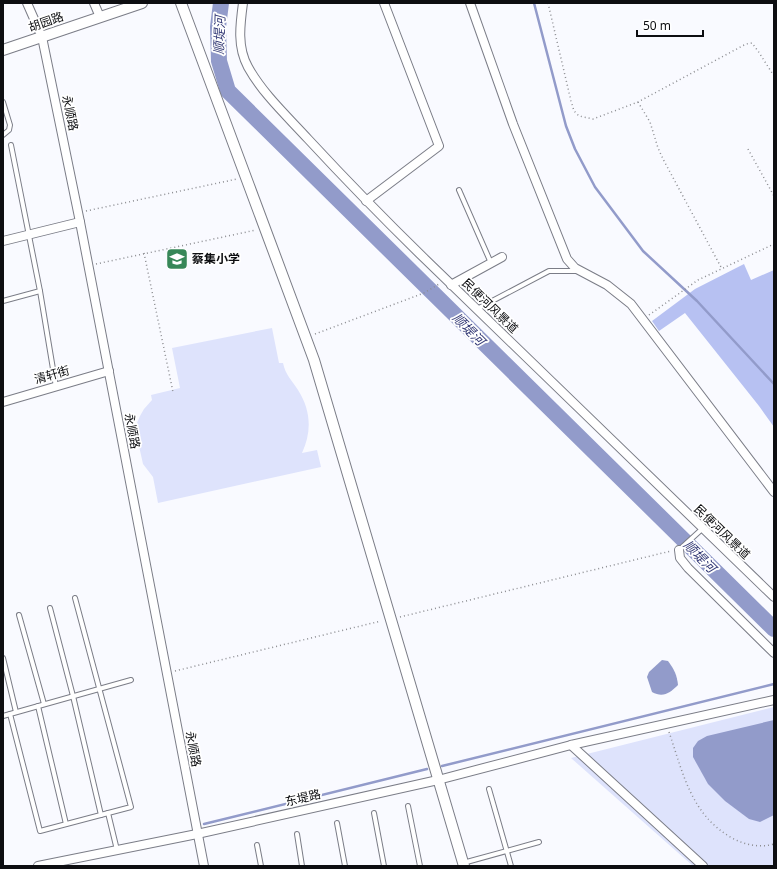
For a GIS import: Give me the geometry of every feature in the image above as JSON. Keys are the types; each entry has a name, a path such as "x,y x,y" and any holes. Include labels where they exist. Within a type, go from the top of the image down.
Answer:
{"street":[{"name":"永顺路","path":"27,3 42,37 78,212 204,866"},
{"path":"94,3 100,17"},
{"name":"胡园路","path":"3,50 142,3"},
{"path":"181,3 314,360 463,864"},
{"name":"民便河风景道","path":"243,3 240,26 240,46 243,56 261,87 283,112 366,201 451,285 702,530 774,597"},
{"path":"366,201 439,146 384,3"},
{"path":"470,3 513,124 567,259 575,268 613,290 631,304 644,319 774,492"},
{"path":"3,241 80,222"},
{"path":"451,285 502,258"},
{"name":"清轩街","path":"3,402 109,371"},
{"path":"678,550 680,558 688,568 774,653"},
{"name":"东堤路","path":"38,866 198,834 438,780 571,745 774,700"},
{"path":"571,745 703,866"}],"lane":[{"path":"3,102 10,125 8,130 3,135"},
{"path":"11,144 40,291 56,387"},
{"path":"459,190 491,263"},
{"path":"477,310 549,271 581,271"},
{"path":"3,301 40,291"},
{"path":"678,550 702,530"},
{"path":"10,714 40,831 131,807 75,598"},
{"path":"50,608 73,696 101,815"},
{"path":"19,615 44,704"},
{"path":"3,658 16,712"},
{"path":"3,716 131,680"},
{"path":"38,706 66,824"},
{"path":"490,789 511,866"},
{"path":"408,806 420,866"},
{"path":"108,813 117,850"},
{"path":"374,813 384,866"},
{"path":"337,823 345,866"},
{"path":"296,834 302,866"},
{"path":"463,864 507,850 539,842"},
{"path":"257,845 261,866"}],"path":[{"path":"548,3 574,111 579,116 594,119 638,102 746,44 752,43 774,76"},
{"path":"638,102 650,122 658,148 667,166 722,269"},
{"path":"748,148 774,196"},
{"path":"78,212 246,177"},
{"path":"88,265 264,228"},
{"path":"644,319 698,280 774,244"},
{"path":"144,253 173,392"},
{"path":"305,338 424,293 442,283"},
{"path":"167,673 678,550"},
{"path":"666,724 690,790 707,819 723,833 738,841 756,846 774,844"}],"shaded area":[{"path":"744,264 751,280 774,270 774,427 685,313 659,331 652,321 695,289"},
{"path":"272,328 279,363 283,363 287,374 306,405 308,413 309,429 302,453 317,450 321,467 158,503 153,477 143,464 137,437 137,423 144,409 152,400 151,395 180,388 172,348"},
{"path":"662,660 668,661 672,667 676,675 678,685 666,694 660,695 652,692 647,677 649,672"},
{"path":"774,707 774,866 693,866 571,758"},
{"path":"774,720 774,815 760,822 749,819 725,801 708,784 693,757 693,748 698,741 707,736"}],"waterway":[{"name":"顺堤河","path":"221,3 218,27 219,61 228,91 774,629"},
{"path":"534,3 566,126 575,149 595,187 643,251 697,301 774,384"},
{"path":"442,766 774,684"},
{"path":"204,824 427,769"}],"place":[{"name":"蔡集小学","path":"177,259"}]}
